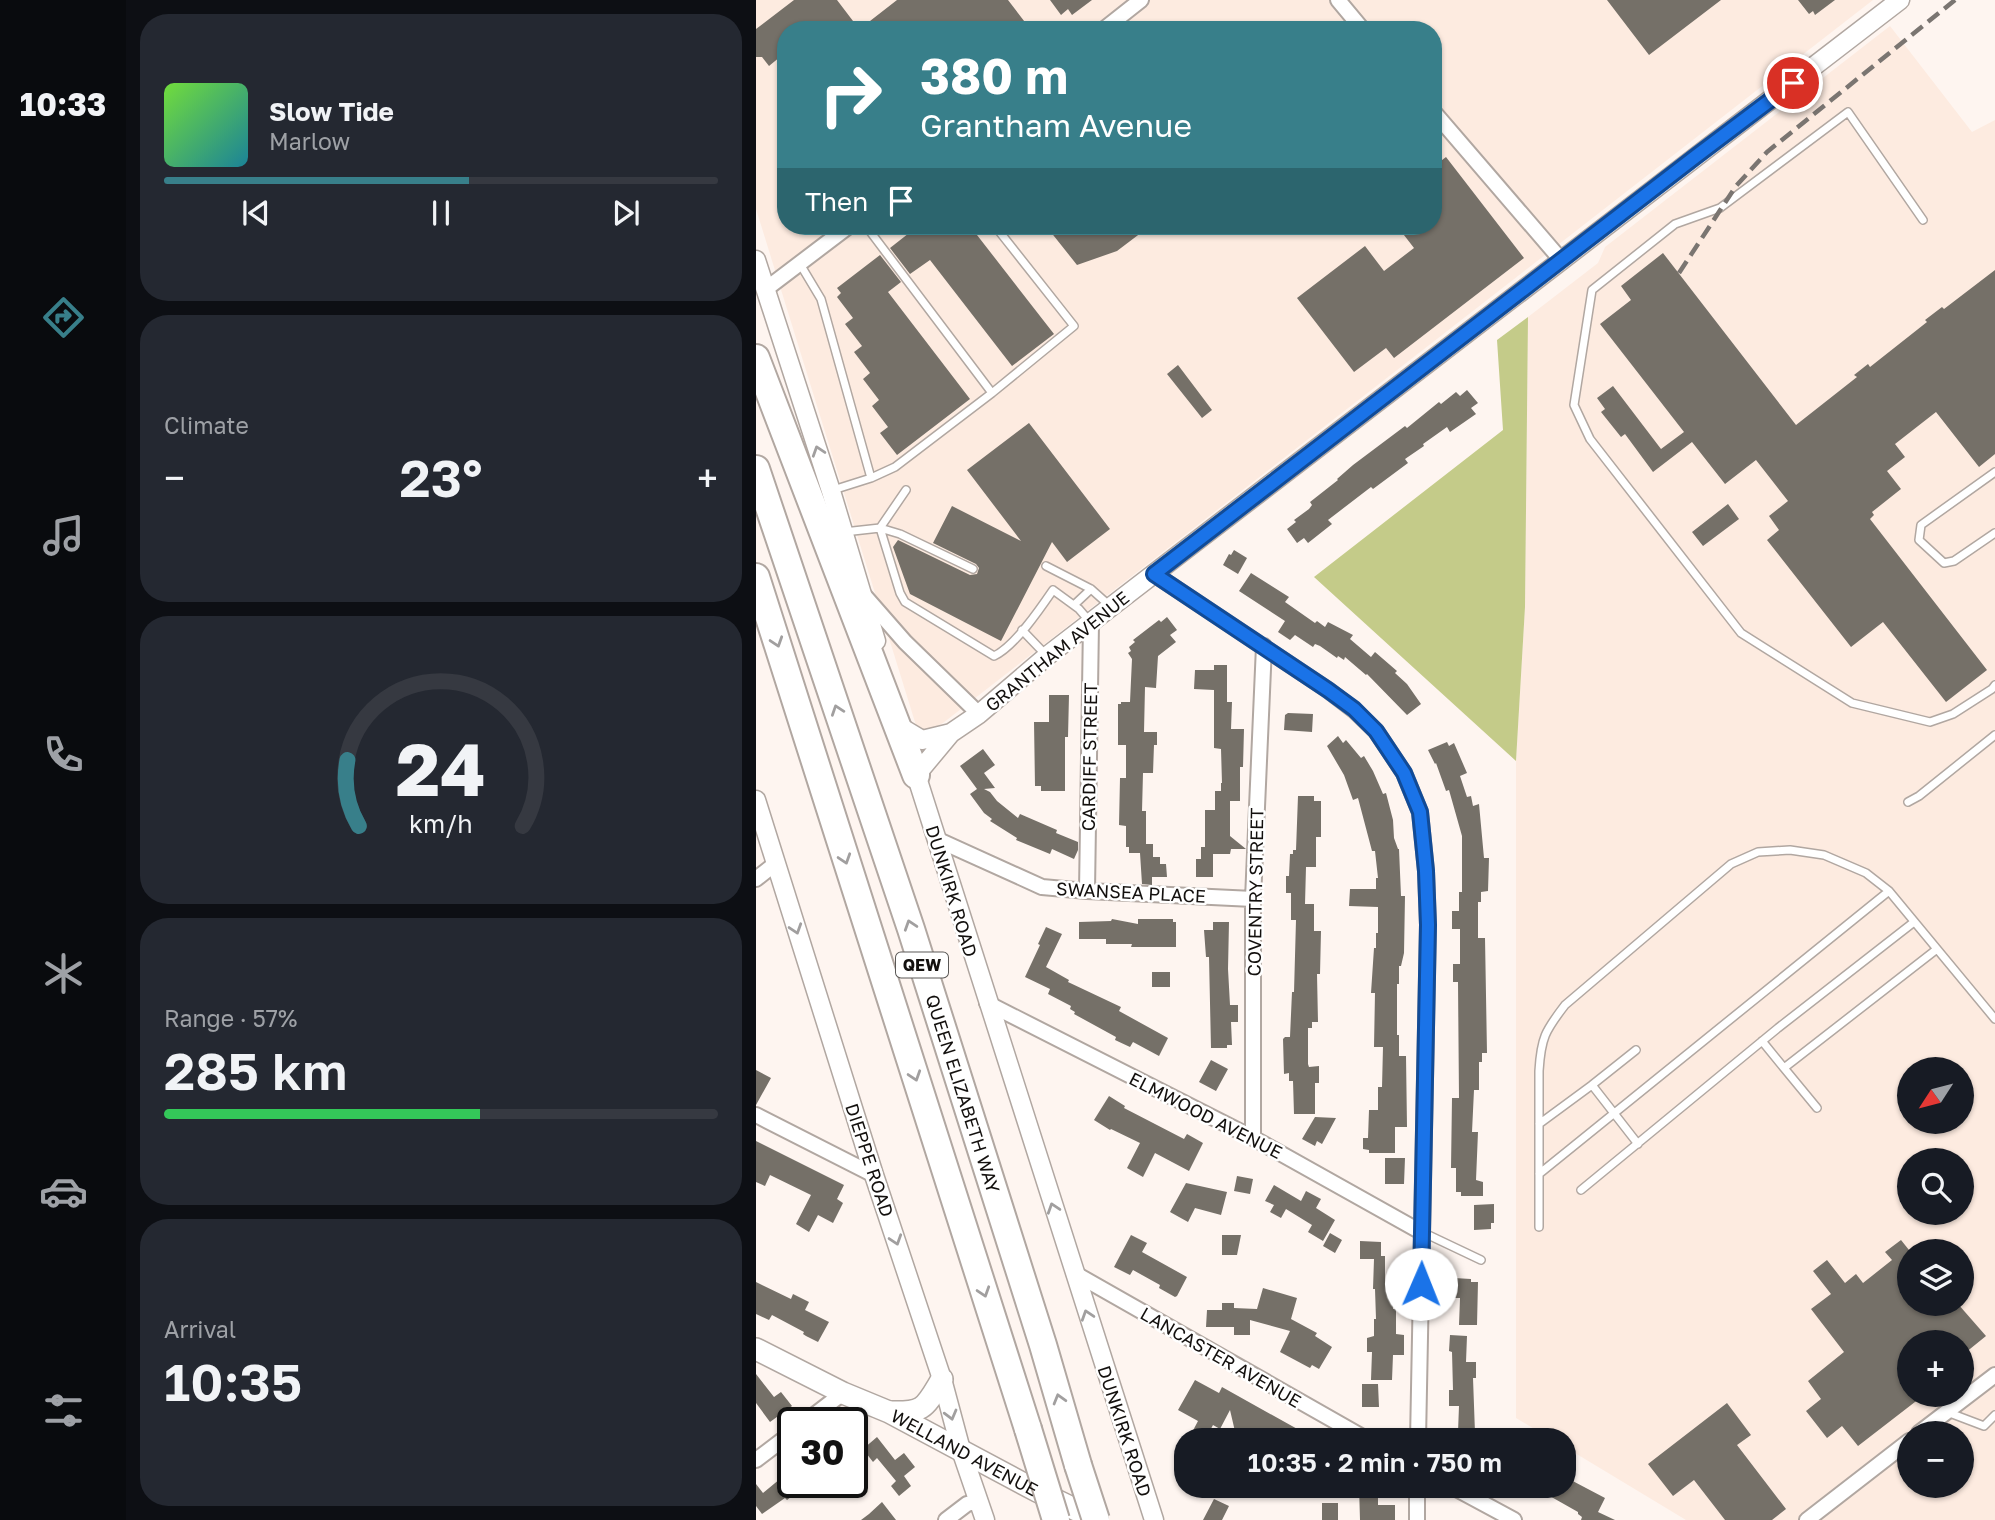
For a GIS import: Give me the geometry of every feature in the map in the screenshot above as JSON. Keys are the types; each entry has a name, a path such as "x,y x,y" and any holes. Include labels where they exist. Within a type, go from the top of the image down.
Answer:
{"highway":[{"path":"756,358 916,775"},
{"name":"QUEEN ELIZABETH WAY","path":"756,469 915,942 1097,1520"},
{"name":"QEW","path":"756,577 1056,1520"}],"main road":[{"name":"WELLAND AVENUE","path":"756,1349 843,1393 889,1412 1097,1520"},
{"path":"889,1412 914,1412 928,1402 942,1379"}],"street":[{"path":"1114,21 1141,0"},
{"path":"1338,0 1356,21"},
{"name":"GRANTHAM AVENUE","path":"916,775 951,733 1047,656 1900,0"},
{"path":"1442,121 1562,261"},
{"path":"766,289 837,235"},
{"path":"756,260 844,532 897,722"},
{"path":"1154,574 1354,709 1376,731 1404,773 1420,812 1428,925 1418,1428"},
{"name":"GRANTHAM AVENUE","path":"862,592 905,642 979,713"},
{"name":"CARDIFF STREET","path":"1087,891 1091,623"},
{"name":"COVENTRY STREET","path":"1253,1138 1253,899 1264,646"},
{"name":"GRANTHAM AVENUE","path":"897,722 922,740 951,733"},
{"name":"DUNKIRK ROAD","path":"916,775 1154,1520"},
{"name":"DIEPPE ROAD","path":"756,800 985,1520"},
{"name":"SWANSEA PLACE","path":"936,839 1042,887 1253,899"},
{"path":"756,879 775,864"},
{"name":"ELMWOOD AVENUE","path":"987,1003 1253,1138 1421,1232"},
{"path":"756,1115 874,1175"},
{"name":"LANCASTER AVENUE","path":"1074,1273 1347,1428"},
{"path":"1935,1421 1995,1375"},
{"path":"825,1407 843,1393"},
{"path":"756,1461 777,1445"},
{"path":"1807,1520 1897,1450"},
{"path":"1417,1498 1417,1520"},
{"path":"1473,1498 1514,1520"},
{"path":"946,1520 968,1504 979,1501"}],"lane":[{"path":"1923,220 1848,112 1720,208 1675,224 1592,290 1574,405 1590,439 1741,633 1852,703 1930,722 1953,713 1995,685"},
{"path":"873,235 992,393"},
{"path":"831,491 895,467 1074,326 1002,235"},
{"path":"800,263 821,299 871,478"},
{"path":"1995,472 1921,524 1919,540 1944,563 1954,561 1995,533"},
{"path":"880,528 906,490"},
{"path":"880,528 905,602 994,656 1003,652 1039,611 1052,590 1091,623"},
{"path":"844,532 880,528 900,534 973,569"},
{"path":"1046,566 1091,589 1111,607"},
{"path":"1074,606 1091,589"},
{"path":"1022,630 1047,656"},
{"path":"1908,802 1995,735"},
{"path":"1539,1227 1541,1046 1547,1028 1565,1005 1731,864 1758,852 1790,850 1824,855 1866,873 1889,891 1995,1019"},
{"path":"1539,1174 1889,891"},
{"path":"1581,1190 1762,1041 1914,922"},
{"path":"1784,1068 1937,949"},
{"path":"1762,1041 1817,1108"},
{"path":"1539,1124 1636,1050"},
{"path":"1592,1085 1638,1143"},
{"path":"1421,1232 1481,1260"},
{"path":"1947,1412 1984,1426 1995,1415"}],"shaded area":[{"path":"756,0 1873,0 943,723 919,735 756,209"},
{"path":"1890,26 1972,132 1995,120 1995,1520 1686,1520 1576,1454 1576,1428 1533,1428 1516,1418 1516,761 1525,607 1528,317 1598,263 1605,247"}],"green space":[{"path":"1528,317 1525,607 1516,761 1314,577 1503,430 1497,340"}],"building":[{"path":"794,0 837,0 853,21 777,21 777,59 769,66 762,57 756,57 756,29"},
{"path":"897,0 1008,0 1024,21 870,21"},
{"path":"1050,0 1092,0 1072,15 1068,9 1061,15"},
{"path":"1607,0 1721,0 1649,55"},
{"path":"1798,0 1835,0 1815,15 1813,11 1809,14"},
{"path":"1446,157 1524,258 1394,358 1386,348 1354,372 1297,298 1365,246 1384,271 1414,248 1404,235 1442,235 1442,160"},
{"path":"907,235 977,235 1054,334 1012,366 930,260 910,274 890,248"},
{"path":"1053,235 1138,235 1117,251 1077,265"},
{"path":"1663,253 1796,425 1857,377 1854,375 1868,364 1870,367 1927,322 1925,320 1995,270 1995,454 1979,467 1936,412 1895,444 1905,457 1887,471 1901,489 1872,512 1874,515 1870,519 1987,670 1946,702 1883,622 1851,647 1767,540 1779,530 1769,516 1788,501 1756,460 1725,484 1692,442 1653,472 1625,434 1621,437 1601,412 1605,409 1597,398 1613,386 1661,449 1684,432 1600,324 1631,300 1621,286"},
{"path":"880,255 901,282 888,292 970,399 897,455 880,433 888,427 872,406 879,400 863,379 870,373 854,352 862,346 845,324 853,318 837,297 841,293 837,288"},
{"path":"1178,365 1212,410 1202,418 1167,374"},
{"path":"1467,390 1478,403 1471,408 1476,414 1450,432 1447,427 1423,444 1424,446 1405,459 1408,463 1328,520 1332,524 1308,543 1304,538 1297,543 1287,529 1309,509 1312,505 1310,502 1405,426 1407,428 1456,392 1460,396"},
{"path":"1029,423 1110,529 1067,562 1052,542 1001,641 910,594 893,547 898,540 970,575 977,574 979,568 976,564 933,543 952,506 1021,541 967,470"},
{"path":"1728,504 1739,519 1703,546 1692,532"},
{"path":"1234,550 1247,558 1238,574 1223,565"},
{"path":"1251,573 1289,597 1285,602 1315,623 1317,621 1325,627 1328,622 1353,635 1350,639 1371,657 1375,652 1397,671 1395,673 1407,684 1421,704 1407,715 1367,674 1345,657 1344,660 1338,656 1337,658 1320,646 1315,644 1313,647 1295,635 1290,640 1278,632 1285,621 1239,591"},
{"path":"1167,617 1177,630 1170,635 1176,642 1158,656 1156,688 1145,687 1144,732 1157,732 1157,745 1154,745 1153,773 1143,773 1142,811 1146,811 1146,844 1153,844 1153,857 1160,857 1160,864 1166,864 1167,877 1152,877 1152,885 1142,884 1140,853 1129,853 1129,847 1126,847 1126,826 1119,825 1120,778 1126,778 1126,745 1118,745 1118,704 1130,702 1132,659 1128,653 1131,651 1129,647 1135,642 1133,640"},
{"path":"1214,665 1227,665 1227,702 1232,702 1231,729 1244,729 1240,801 1230,801 1230,836 1246,849 1231,849 1230,854 1213,854 1213,877 1196,877 1196,859 1201,859 1201,847 1205,847 1205,810 1215,810 1215,791 1221,791 1222,783 1221,749 1214,748 1214,690 1194,689 1195,670 1214,670"},
{"path":"1049,695 1069,695 1068,737 1065,737 1065,791 1041,791 1041,786 1035,786 1034,722 1049,722"},
{"path":"1313,714 1312,732 1284,730 1285,715"},
{"path":"1338,736 1343,743 1346,740 1361,758 1364,756 1383,794 1386,793 1393,820 1394,838 1399,849 1401,896 1405,896 1404,953 1397,984 1397,1035 1399,1056 1406,1056 1407,1127 1395,1127 1395,1153 1369,1153 1369,1150 1363,1149 1363,1138 1368,1138 1369,1110 1378,1110 1378,1087 1382,1087 1383,1047 1374,1047 1375,993 1371,993 1374,948 1378,933 1378,907 1349,906 1350,889 1376,889 1378,878 1375,851 1372,851 1358,798 1353,800 1344,775 1327,746"},
{"path":"1447,742 1449,746 1454,743 1467,773 1460,776 1467,797 1471,796 1473,806 1479,804 1484,858 1489,858 1488,891 1481,892 1481,902 1478,902 1478,938 1485,938 1487,1053 1482,1053 1482,1062 1479,1062 1479,1090 1474,1090 1472,1132 1478,1132 1476,1180 1483,1182 1483,1196 1461,1196 1461,1192 1456,1192 1456,1168 1451,1168 1452,1098 1459,1098 1458,982 1453,982 1453,964 1460,964 1460,929 1452,929 1452,911 1459,911 1459,892 1462,892 1462,836 1449,790 1446,791 1428,750"},
{"path":"983,749 995,765 984,773 995,788 984,789 1018,818 1020,814 1078,842 1074,859 1052,849 1050,854 1016,840 1017,838 990,821 992,819 970,794 977,789 960,766"},
{"path":"1298,796 1314,796 1314,801 1321,801 1321,837 1316,837 1316,867 1306,867 1305,904 1314,904 1314,931 1321,931 1320,974 1317,974 1318,1022 1312,1022 1312,1028 1308,1028 1308,1064 1309,1067 1319,1066 1319,1083 1315,1083 1315,1114 1294,1114 1293,1081 1289,1081 1289,1073 1284,1074 1283,1039 1290,1037 1296,920 1291,920 1291,893 1286,893 1286,876 1289,876 1290,854 1296,850"},
{"path":"1112,919 1138,924 1138,919 1173,919 1173,922 1176,922 1176,947 1131,947 1132,944 1106,944 1106,939 1079,939 1079,922"},
{"path":"1213,922 1229,922 1230,1005 1238,1005 1238,1022 1231,1022 1232,1045 1227,1045 1227,1048 1211,1048 1209,957 1206,957 1204,930 1213,930"},
{"path":"1046,927 1062,934 1046,967 1069,980 1068,982 1121,1007 1119,1011 1168,1038 1159,1056 1133,1042 1130,1047 1115,1040 1116,1037 1074,1014 1071,1006 1048,994 1050,989 1025,977"},
{"path":"1152,972 1170,972 1170,987 1152,987"},
{"path":"1211,1060 1228,1069 1216,1091 1199,1082"},
{"path":"756,1070 771,1078 756,1105"},
{"path":"1109,1096 1125,1106 1124,1108 1184,1139 1187,1134 1203,1143 1189,1171 1155,1153 1143,1177 1127,1168 1140,1143 1094,1120"},
{"path":"1315,1117 1336,1118 1322,1144 1317,1141 1315,1146 1302,1139"},
{"path":"756,1141 844,1185 837,1199 843,1203 833,1223 818,1215 809,1232 796,1224 811,1195 770,1175 765,1186 756,1182"},
{"path":"1385,1158 1405,1158 1404,1184 1385,1184"},
{"path":"1237,1176 1253,1179 1250,1194 1234,1191"},
{"path":"1186,1183 1227,1192 1221,1215 1195,1208 1188,1222 1170,1212"},
{"path":"1274,1185 1301,1201 1306,1191 1321,1199 1316,1208 1335,1220 1323,1241 1308,1232 1312,1225 1286,1209 1281,1218 1270,1212 1274,1205 1265,1201"},
{"path":"1494,1204 1494,1223 1491,1223 1491,1229 1474,1230 1474,1205"},
{"path":"1330,1233 1342,1240 1335,1253 1323,1246"},
{"path":"1131,1235 1147,1243 1142,1252 1187,1277 1177,1296 1159,1288 1160,1285 1133,1270 1130,1275 1114,1267"},
{"path":"1222,1235 1241,1235 1237,1255 1222,1255"},
{"path":"1360,1241 1381,1242 1381,1256 1385,1256 1385,1283 1393,1283 1396,1334 1404,1335 1404,1355 1393,1355 1392,1380 1371,1380 1372,1352 1367,1352 1367,1338 1374,1336 1376,1319 1374,1259 1360,1259"},
{"path":"1897,1243 1897,1316 1968,1316 1986,1336 1974,1346 1974,1330 1897,1330 1897,1407 1908,1407 1858,1446 1842,1426 1827,1438 1806,1411 1821,1399 1808,1381 1844,1352 1811,1309 1831,1294 1813,1271 1827,1260 1845,1283 1856,1274 1863,1283 1892,1260 1885,1252"},
{"path":"1454,1278 1478,1282 1477,1325 1459,1325 1460,1298 1454,1298"},
{"path":"756,1282 791,1299 793,1294 809,1302 805,1310 829,1322 818,1342 772,1315 769,1320 756,1314"},
{"path":"1263,1288 1297,1298 1291,1319 1317,1333 1315,1336 1332,1347 1319,1369 1312,1365 1310,1368 1280,1352 1290,1331 1250,1320 1250,1335 1234,1335 1234,1327 1206,1327 1207,1310 1222,1310 1222,1303 1234,1303 1234,1308 1257,1309"},
{"path":"1450,1335 1467,1336 1466,1362 1476,1362 1476,1378 1473,1378 1475,1428 1458,1428 1459,1406 1449,1406 1449,1390 1453,1390 1452,1352 1449,1351"},
{"path":"756,1374 774,1397 781,1392 792,1406 777,1407 777,1417 770,1422 756,1403"},
{"path":"1195,1380 1219,1393 1222,1387 1295,1428 1234,1428 1230,1410 1221,1428 1213,1425 1211,1428 1194,1428 1198,1421 1178,1410"},
{"path":"1362,1384 1378,1384 1379,1407 1362,1407"},
{"path":"1727,1403 1751,1435 1737,1445 1786,1509 1772,1520 1725,1520 1694,1480 1673,1496 1648,1464"},
{"path":"877,1437 895,1460 904,1453 915,1467 904,1476 911,1486 899,1496 891,1486 896,1481 877,1458 873,1462 868,1456 868,1445"},
{"path":"777,1481 777,1498 785,1498 762,1514 756,1506 756,1484 763,1493"},
{"path":"1576,1483 1605,1498 1598,1512 1615,1520 1581,1520 1578,1512 1553,1498 1576,1498"},
{"path":"1359,1498 1378,1498 1378,1505 1395,1505 1395,1520 1360,1520"},
{"path":"1214,1499 1229,1506 1222,1520 1203,1520"},
{"path":"882,1502 896,1520 861,1520 869,1514"},
{"path":"1322,1503 1338,1503 1338,1520 1322,1520"}],"railway":[{"path":"1679,273 1736,186 1767,152 1955,0"}],"route":[{"path":"1421,1284 1428,925 1420,812 1404,773 1376,731 1354,709 1154,574 1793,83"}]}
